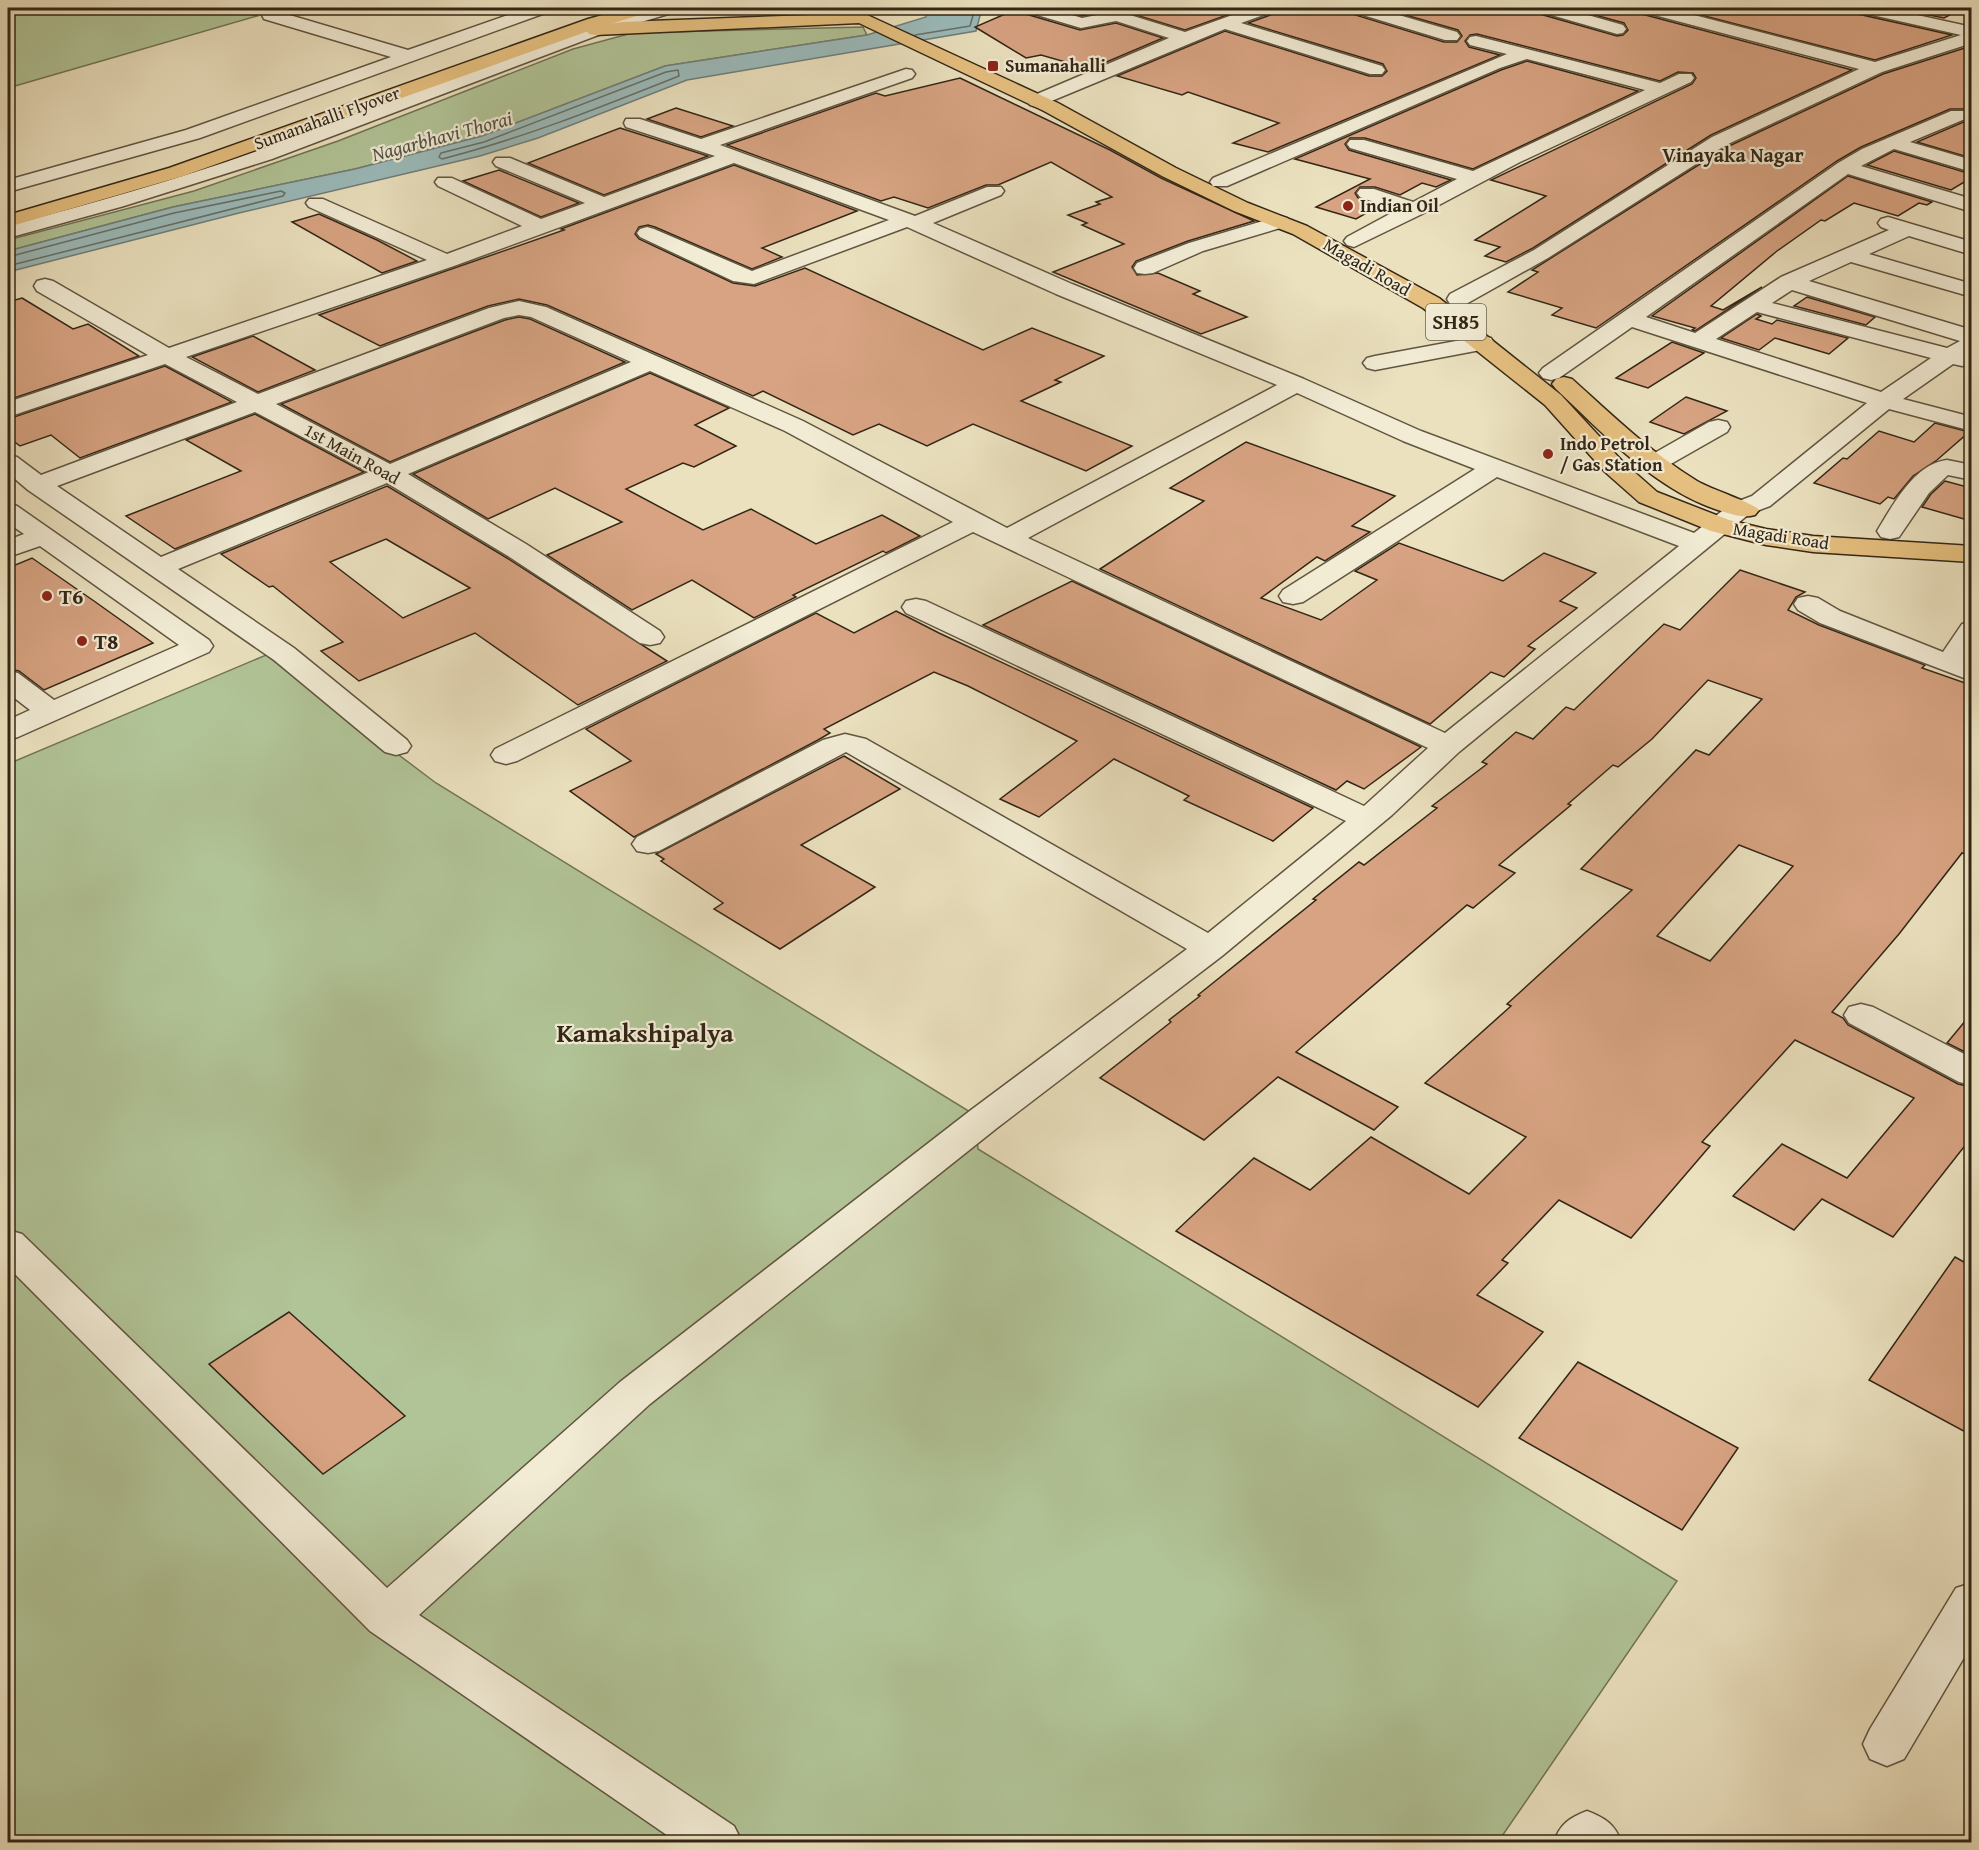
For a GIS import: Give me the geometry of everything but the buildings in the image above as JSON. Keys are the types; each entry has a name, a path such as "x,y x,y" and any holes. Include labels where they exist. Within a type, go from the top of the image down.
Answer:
{"main road":[{"name":"Sumanahalli Flyover","path":"8,205 152,163 600,8"},
{"name":"Sumanahalli Flyover","path":"8,221 177,172 594,23 644,8"},
{"path":"667,8 698,8"},
{"path":"818,8 842,8"},
{"name":"Magadi Road","path":"842,8 888,18 943,50 1220,182 1354,241 1458,299 1478,313"},
{"path":"595,30 864,13"},
{"name":"Magadi Road","path":"1045,97 1169,172 1343,252 1421,298 1483,343 1553,400 1614,467 1648,497 1720,526 1766,537 1813,544 1971,554"},
{"name":"Magadi Road","path":"1515,343 1653,464 1694,490 1740,509 1782,516"},
{"name":"Magadi Road","path":"1835,524 1890,531 1971,536"}],"street":[{"path":"302,8 262,13 408,56"},
{"path":"8,186 193,134 542,8"},
{"path":"8,232 128,198 310,140 595,30 667,8"},
{"path":"1033,8 1081,23 1118,16"},
{"path":"1097,8 1185,38"},
{"path":"1045,97 1224,22 1266,8"},
{"path":"1359,8 1451,36"},
{"path":"1547,8 1617,29"},
{"path":"1649,8 1876,68"},
{"path":"1865,8 1971,35"},
{"path":"1224,22 1376,70"},
{"path":"1458,299 1541,254 1719,141 1876,68 1971,35"},
{"path":"1476,40 1662,89"},
{"path":"1220,182 1494,64 1526,53"},
{"path":"702,145 906,74"},
{"path":"1354,241 1475,178 1685,78"},
{"path":"1551,373 1845,166 1958,115"},
{"path":"633,123 734,156 911,222 1064,289 1296,384 1412,436 1698,544"},
{"path":"1892,143 1971,166"},
{"path":"1357,144 1475,178"},
{"path":"8,410 446,261 734,156"},
{"path":"503,162 602,204"},
{"path":"1845,166 1971,206"},
{"path":"445,182 540,227"},
{"path":"646,233 741,276 754,279 994,191"},
{"path":"1367,193 1415,210"},
{"path":"316,203 446,261"},
{"path":"1145,268 1196,247 1280,222"},
{"path":"1698,341 1789,282 1850,255 1898,226 1971,249"},
{"path":"1850,255 1971,291"},
{"path":"1789,282 1971,338"},
{"name":"1st Main Road","path":"45,286 165,355 389,474 517,550 650,637"},
{"path":"1755,305 1960,359"},
{"path":"37,485 497,313 519,308 538,312 794,426 974,522 1010,537 1448,746"},
{"path":"1627,318 1885,401 1971,424"},
{"path":"1375,363 1483,343"},
{"path":"386,1617 635,1393 984,1119 1210,948 1366,819 1448,746 1740,509 1761,501 1885,401 1960,359 1971,343"},
{"path":"158,568 389,474 651,362"},
{"path":"1010,537 1296,384"},
{"path":"1653,464 1718,427"},
{"path":"8,462 37,485 284,654 396,746"},
{"path":"1293,596 1495,467"},
{"path":"1890,531 1901,511 1939,469 1950,467 1971,473"},
{"path":"8,549 26,524 71,508"},
{"path":"506,755 688,663 842,591 974,522"},
{"path":"8,731 199,646 26,524"},
{"path":"1808,604 1830,617 1960,669 1971,630"},
{"path":"916,607 1366,819"},
{"path":"8,679 51,712"},
{"path":"648,844 834,746 845,743 855,745 1210,948"},
{"path":"1861,1015 1971,1073"},
{"path":"8,1244 386,1617 717,1842"},
{"path":"1887,1744 1971,1602"},
{"path":"1578,1842 1587,1834 1597,1842"}],"green space":[{"path":"8,8 230,8 257,16 8,88"},
{"path":"863,27 867,35 665,66 482,136 355,169 173,207 8,251 8,240 194,191 338,141 573,49 632,33"},
{"path":"266,655 436,783 975,1115 978,1149 1677,1581 1498,1842 8,1842 8,764"}],"water":[{"name":"Nagarbhavi Thorai","path":"927,8 982,8 976,31 687,80 538,138 480,156 239,213 8,272 8,251 173,207 355,169 482,136 665,66 867,35 926,17"}],"place":[{"name":"Sumanahalli","path":"993,66"},
{"name":"Indian Oil","path":"1348,206"},
{"name":"Indo Petrol / Gas Station","path":"1548,454"},
{"name":"T6","path":"47,596"},
{"name":"T8","path":"82,641"}],"district":[{"name":"Vinayaka Nagar","path":"1733,155"},
{"name":"Kamakshipalya","path":"645,1033"}]}
